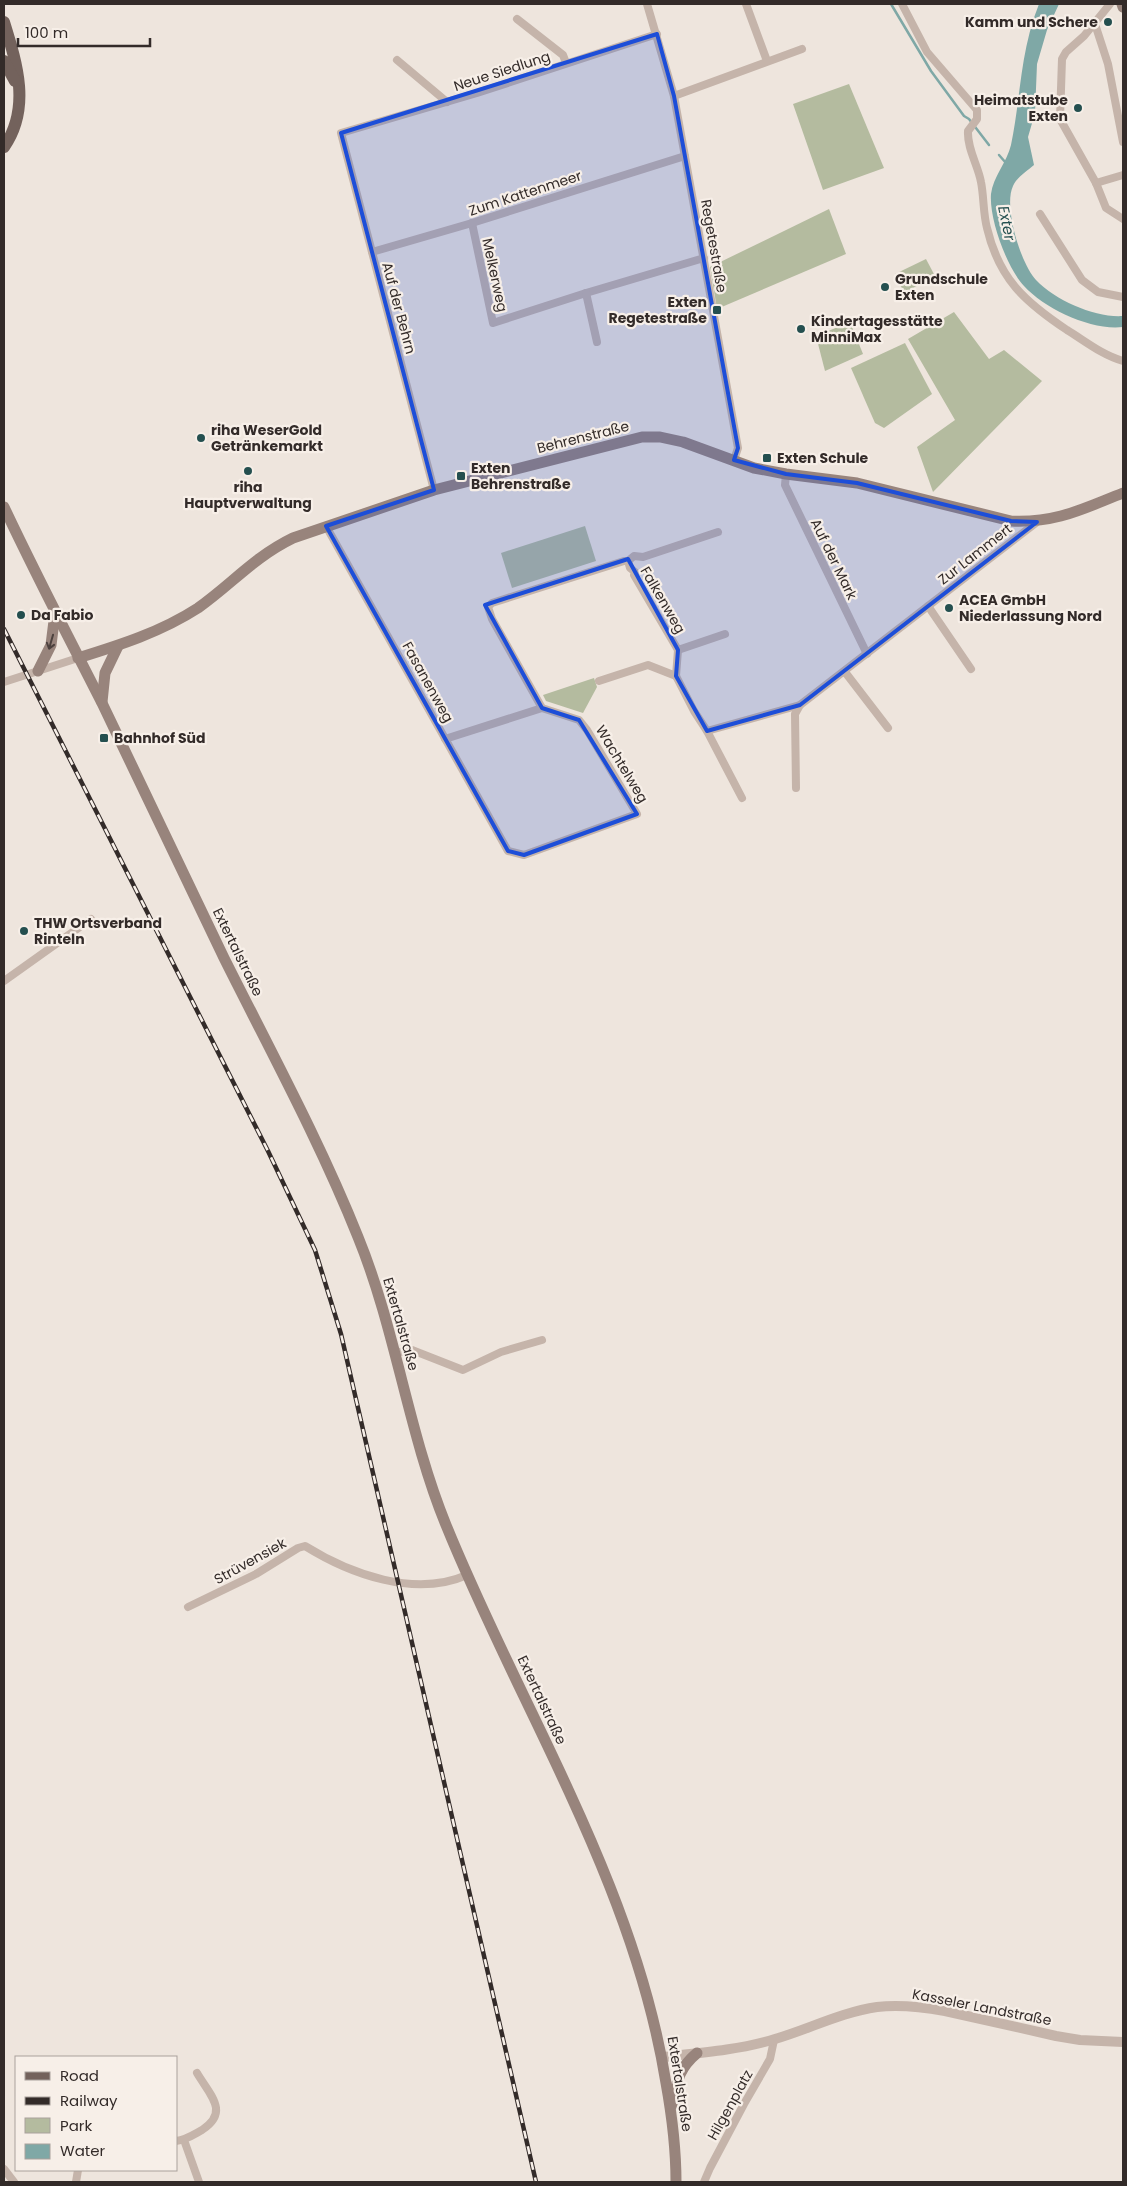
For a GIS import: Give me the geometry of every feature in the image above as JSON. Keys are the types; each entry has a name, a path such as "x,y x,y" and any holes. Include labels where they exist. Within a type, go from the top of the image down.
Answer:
{"main road":[{"path":"4,22 17,65 19,90 19,113 16,124 4,147"},
{"path":"4,60 19,90"},
{"name":"Behrenstraße","path":"78,658 118,646 180,619 200,606 271,548 293,538 434,490 642,437 660,437 683,442 754,468 857,483 1011,521 1037,522 1067,515 1123,493"},
{"name":"Extertalstraße","path":"4,507 335,1183 360,1241 377,1290 426,1468 444,1522 605,1875 639,1964 662,2057 676,2161 676,2182"},
{"path":"38,671 51,645 55,611"},
{"path":"102,704 105,673 118,646"},
{"path":"670,2109 679,2074 685,2063 696,2052"}],"street":[{"name":"Regetestraße","path":"647,4 674,96 738,448 734,460"},
{"path":"746,4 767,62"},
{"path":"902,4 936,64 978,110 968,135 969,144 982,184 987,228 1011,284 1039,312 1103,353 1123,361"},
{"path":"1110,4 1062,59 1060,119 1096,183 1106,208 1123,219"},
{"name":"Neue Siedlung","path":"517,19 563,55 566,63"},
{"path":"1094,21 1108,64 1123,142"},
{"name":"Neue Siedlung","path":"341,133 447,102 656,34"},
{"path":"674,96 802,49"},
{"name":"Neue Siedlung","path":"397,60 447,102"},
{"name":"Auf der Behrn","path":"341,133 434,490"},
{"name":"Zum Kattenmeer","path":"372,252 472,223 685,156"},
{"path":"1096,183 1123,175"},
{"path":"1040,214 1082,280 1098,292 1123,297"},
{"name":"Melkerweg","path":"472,223 492,323 704,258"},
{"path":"586,293 597,342"},
{"name":"Auf der Mark","path":"786,474 785,485 867,654"},
{"name":"Zur Lammert","path":"800,705 1037,522"},
{"name":"Fasanenweg","path":"326,526 508,851"},
{"name":"Falkenweg","path":"542,708 492,619 488,607 492,603 628,561 634,556 643,557 718,532"},
{"name":"Falkenweg","path":"628,561 630,568 635,572 634,576 678,650 676,676"},
{"path":"928,606 971,669"},
{"name":"Falkenweg","path":"678,650 725,634"},
{"path":"4,682 78,658"},
{"path":"599,681 648,665 676,676 742,798"},
{"path":"845,672 888,728"},
{"path":"707,731 800,705"},
{"path":"796,788 795,714 800,705"},
{"path":"445,739 542,708"},
{"name":"Wachtelweg","path":"508,851 524,856 637,814 588,730 579,720 542,708"},
{"path":"4,981 91,920"},
{"path":"394,1353 412,1350 463,1370 501,1352 542,1340"},
{"name":"Strüvensiek","path":"188,1607 231,1587 298,1548 305,1546 343,1567 399,1582 437,1584 467,1574"},
{"name":"Kasseler Landstraße","path":"662,2057 774,2040 852,2013 876,2007 903,2006 945,2011 1080,2040 1123,2042"},
{"name":"Hilgenplatz","path":"704,2182 744,2104 770,2060 774,2040"},
{"path":"197,2073 217,2106 215,2119 206,2127 180,2141 200,2182"},
{"path":"4,2169 14,2182"}],"highlighted area":[{"path":"657,34 674,96 738,448 734,460 786,474 857,483 1011,521 1037,522 800,705 707,731 676,676 678,650 628,559 485,605 542,708 579,720 637,814 524,855 508,851 326,526 434,490 341,133"}],"green space":[{"path":"849,84 884,168 823,190 793,104"},
{"path":"829,209 846,254 717,309 710,267"},
{"path":"926,259 935,276 904,293 895,274"},
{"path":"954,312 989,359 1004,350 1042,381 933,492 917,447 955,420 908,339"},
{"path":"850,322 863,354 825,371 816,336"},
{"path":"905,343 932,394 884,428 875,423 851,368"},
{"path":"585,526 596,561 512,588 501,553"},
{"path":"594,678 597,687 583,713 546,701 543,695"}],"water":[{"name":"Exter","path":"1039,4 1059,4 1047,30 1037,64 1035,113 1028,137 1034,165 1017,180 1011,195 1010,207 1015,235 1019,249 1030,272 1044,288 1077,307 1101,314 1123,316 1123,327 1097,326 1084,322 1056,310 1033,295 1011,268 996,229 991,204 992,188 1011,145 1024,57"}],"waterway":[{"path":"891,4 931,71 964,116 969,119 989,145"},
{"path":"999,155 1006,163"}],"railway":[{"path":"4,629 268,1151 315,1250 341,1334 536,2182"}],"place":[{"name":"Kamm und Schere","path":"1108,22"},
{"name":"Heimatstube Exten","path":"1078,108"},
{"name":"Grundschule Exten","path":"885,287"},
{"name":"Exten Regetestraße","path":"717,310"},
{"name":"Kindertagesstätte MinniMax","path":"801,329"},
{"name":"riha WeserGold Getränkemarkt","path":"201,438"},
{"name":"Exten Schule","path":"767,458"},
{"name":"riha Hauptverwaltung","path":"248,471"},
{"name":"Exten Behrenstraße","path":"461,476"},
{"name":"ACEA GmbH Niederlassung Nord","path":"949,608"},
{"name":"Da Fabio","path":"21,615"},
{"name":"Bahnhof Süd","path":"104,738"},
{"name":"THW Ortsverband Rinteln","path":"24,931"}]}
